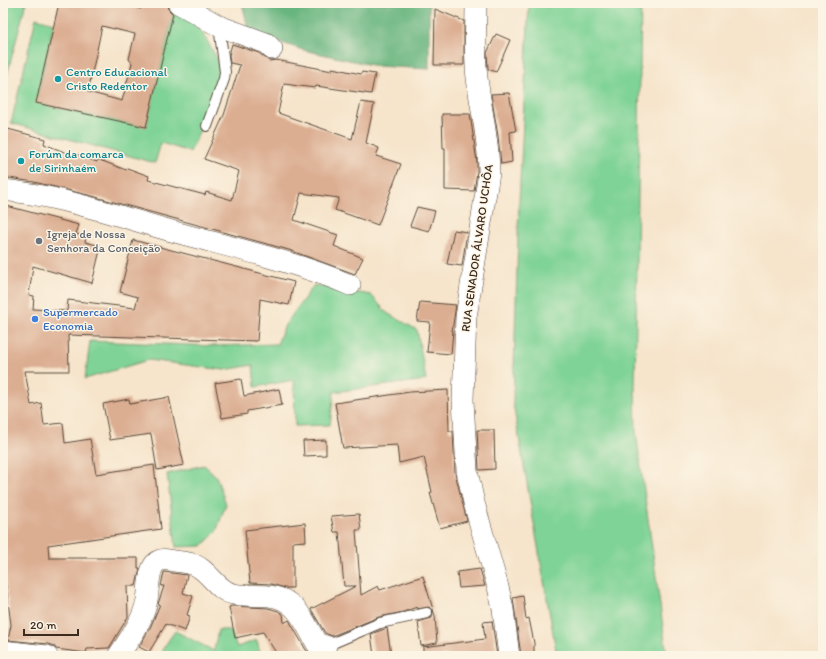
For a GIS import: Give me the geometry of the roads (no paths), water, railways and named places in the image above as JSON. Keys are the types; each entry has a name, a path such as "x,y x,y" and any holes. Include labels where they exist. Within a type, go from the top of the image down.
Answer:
{"street":[{"path":"178,3 219,26 266,44 272,50"},
{"name":"RUA SENADOR ÁLVARO UCHÔA","path":"476,3 477,76 489,152 489,173 466,317 463,400 467,471 474,503 503,609 509,656"},
{"path":"3,190 36,195 77,205 262,256 328,276 350,286"},
{"path":"118,656 136,629 144,611 152,568 157,561 163,559 200,567 219,585 232,594 272,596 281,599 290,604 299,613 317,644 326,646"},
{"path":"3,651 47,656"}],"lane":[{"path":"207,126 224,79 225,72 219,26"},
{"path":"326,646 380,623 427,613"}],"place":[{"name":"Centro Educacional Cristo Redentor","path":"58,79"},
{"name":"Forúm da comarca de Sirinhaém","path":"21,161"},
{"name":"Igreja de Nossa Senhora da Conceição","path":"39,241"},
{"name":"Supermercado Economia","path":"35,319"}]}
